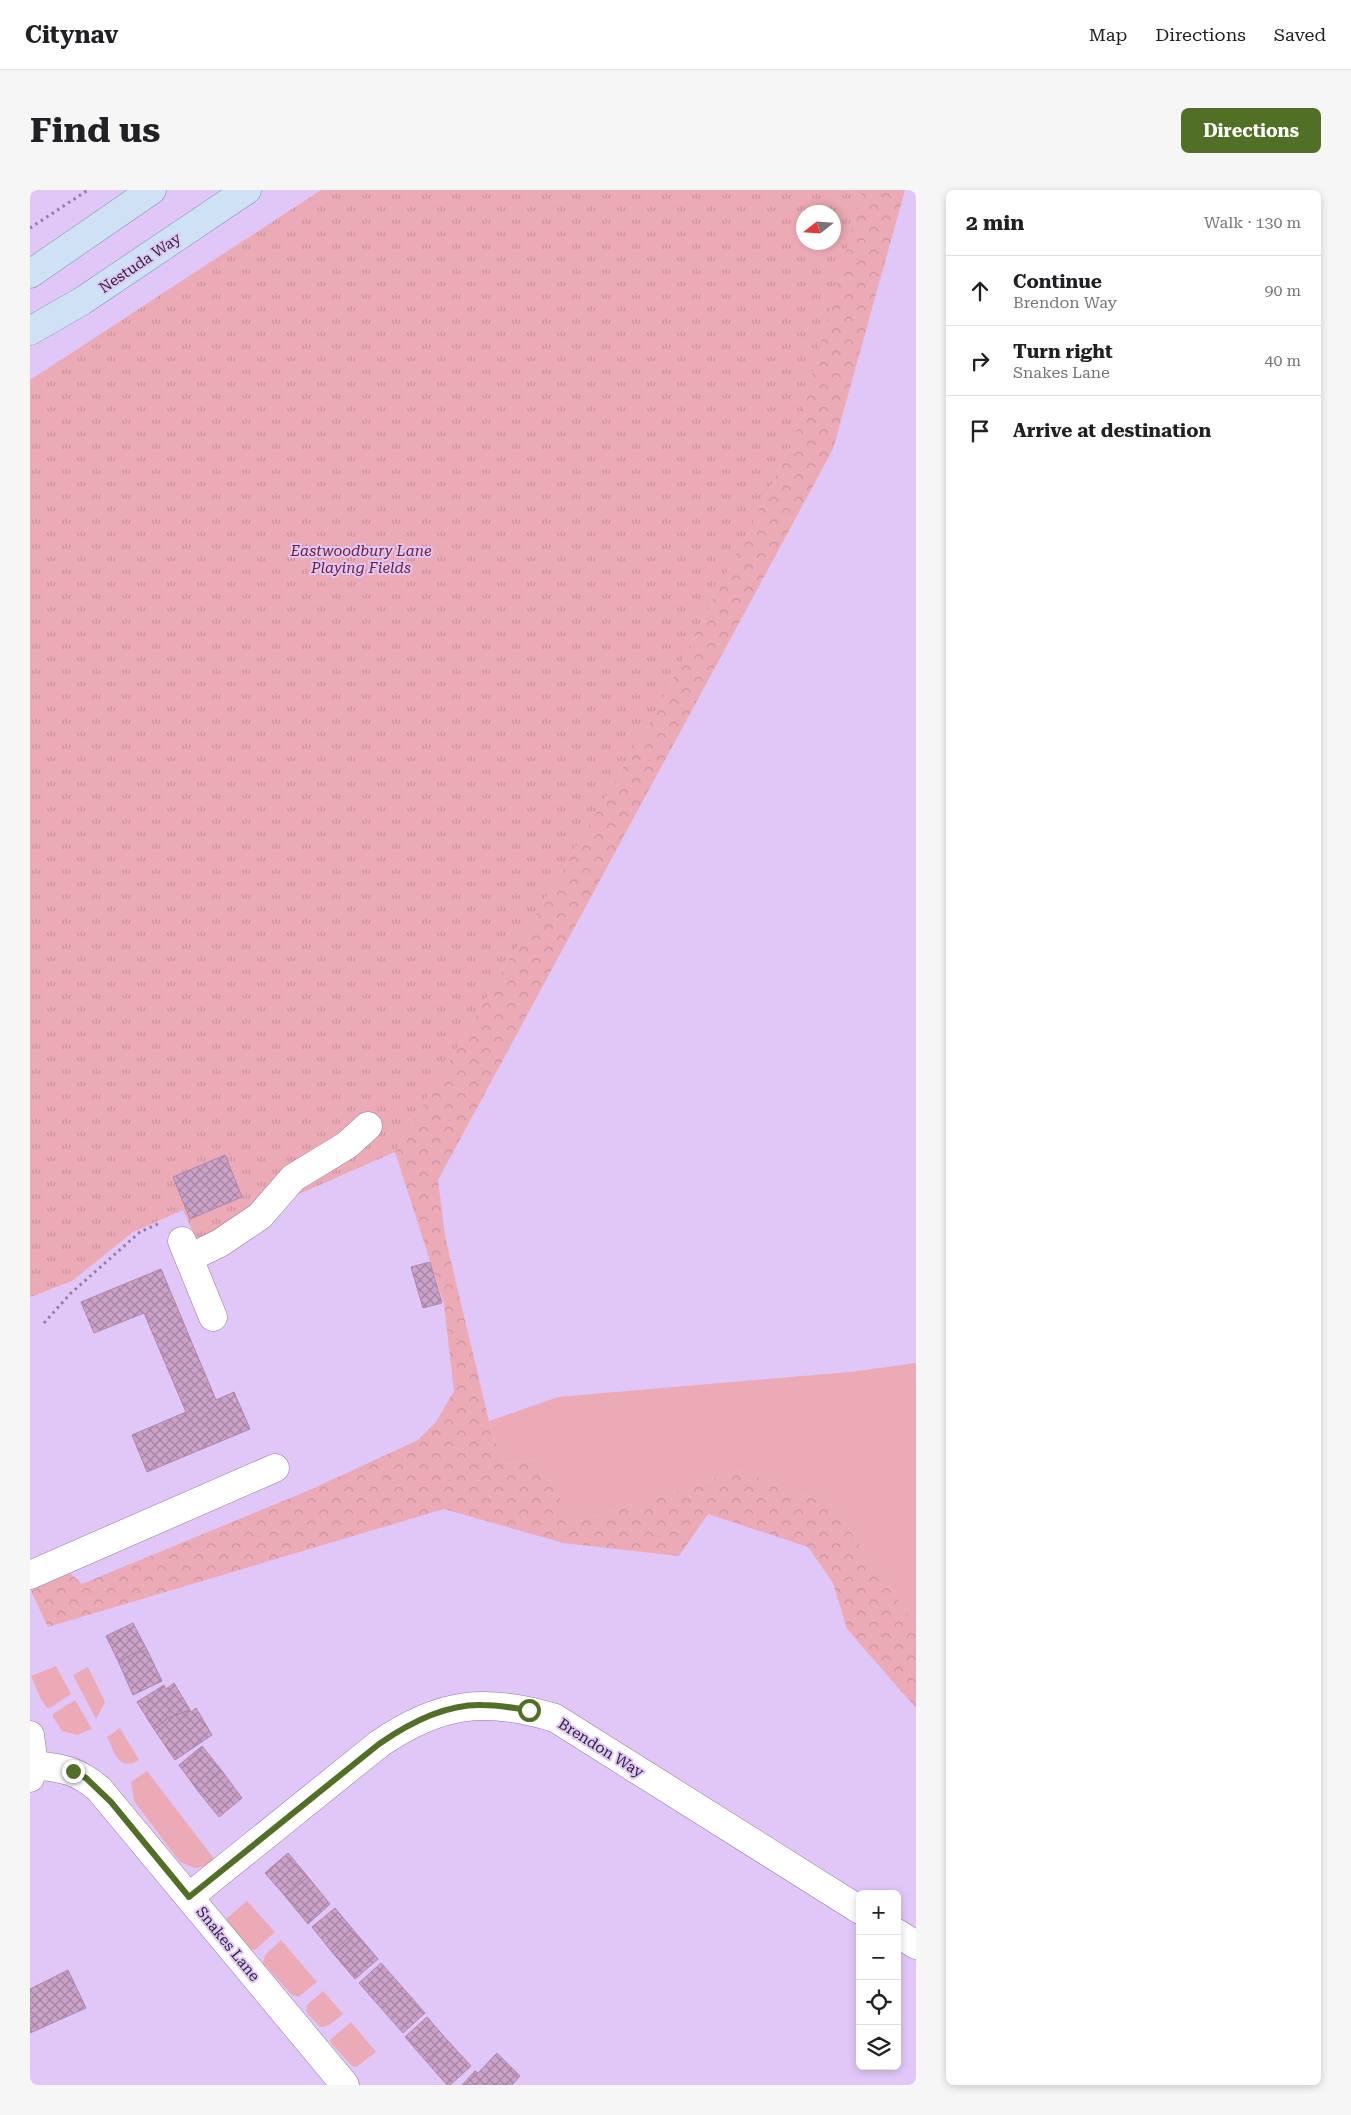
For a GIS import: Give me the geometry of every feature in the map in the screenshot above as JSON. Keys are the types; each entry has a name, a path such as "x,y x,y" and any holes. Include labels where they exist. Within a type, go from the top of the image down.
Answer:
{"main road":[{"path":"30,274 152,190"},
{"name":"Nestuda Way","path":"30,332 82,301 247,190"}],"street":[{"path":"214,1317 185,1249 220,1243 260,1216 293,1178 347,1145 368,1126"},
{"path":"30,1575 275,1468"},
{"name":"Brendon Way","path":"189,1897 404,1726 454,1708 481,1705 529,1710 555,1718 856,1907"},
{"path":"30,1735 32,1772"},
{"name":"Snakes Lane","path":"32,1772 61,1768 73,1771 86,1778 111,1802 345,2085"},
{"path":"900,1935 916,1945"}],"path":[{"path":"30,228 88,190"},
{"path":"44,1323 70,1294 140,1232 172,1218 185,1249"}],"green space":[{"name":"Eastwoodbury Lane Playing Fields","path":"321,190 845,190 862,194 793,442 654,715 395,1152 196,1239 183,1210 133,1232 72,1281 30,1297 30,380"},
{"path":"845,190 905,190 833,449 438,1180 445,1236 489,1421 503,1464 535,1460 575,1522 740,1471 832,1505 916,1625 916,1708 847,1629 833,1583 808,1547 708,1514 679,1556 563,1543 444,1509 48,1627 31,1591 70,1573 82,1584 312,1489 418,1440 436,1422 454,1391 444,1304 395,1152 654,715 793,442 861,194"},
{"path":"916,1363 916,1625 832,1505 740,1471 575,1522 535,1460 503,1464 489,1421 558,1397 850,1372"},
{"path":"56,1666 71,1694 50,1708 47,1708 31,1676"},
{"path":"88,1667 105,1702 96,1719 73,1675"},
{"path":"75,1700 92,1729 77,1735 62,1731 53,1717 53,1714"},
{"path":"120,1728 139,1760 127,1764 118,1759 115,1754 107,1737"},
{"path":"147,1771 215,1860 210,1865 195,1868 180,1862 134,1801 131,1782"},
{"path":"247,1901 275,1932 255,1950 251,1950 225,1920"},
{"path":"281,1940 317,1982 298,1997 291,1994 263,1963 265,1955"},
{"path":"323,1991 343,2014 329,2025 320,2027 307,2013 306,2009 308,2004"},
{"path":"351,2022 376,2052 356,2067 352,2066 330,2040"}],"building":[{"path":"225,1155 242,1197 190,1219 173,1177"},
{"path":"430,1262 442,1303 423,1308 411,1267"},
{"path":"161,1269 216,1400 234,1392 250,1429 147,1472 132,1435 186,1412 144,1313 94,1333 81,1302"},
{"path":"133,1623 147,1650 132,1654 119,1663 106,1636"},
{"path":"147,1650 162,1681 133,1695 119,1663 132,1654"},
{"path":"174,1683 190,1710 168,1718 154,1729 137,1702 164,1685 166,1689"},
{"path":"196,1708 212,1735 175,1760 154,1729 168,1718 190,1710 191,1712"},
{"path":"202,1746 222,1771 198,1791 179,1765"},
{"path":"222,1771 242,1798 219,1817 198,1791"},
{"path":"288,1853 308,1877 285,1896 265,1873"},
{"path":"308,1877 330,1904 308,1924 285,1896"},
{"path":"335,1908 355,1932 332,1952 312,1927"},
{"path":"355,1932 378,1959 355,1979 332,1952"},
{"path":"381,1963 403,1988 381,2008 359,1983"},
{"path":"68,1970 86,2008 30,2033 30,1989"},
{"path":"403,1988 425,2013 403,2033 381,2008"},
{"path":"427,2017 448,2041 426,2061 405,2037"},
{"path":"448,2041 471,2066 450,2085 447,2085 426,2061"},
{"path":"497,2053 520,2076 512,2085 462,2085 475,2071 478,2073"}],"route":[{"path":"73,1771 86,1778 111,1802 189,1897 404,1726 454,1708 481,1705 529,1710"}]}
